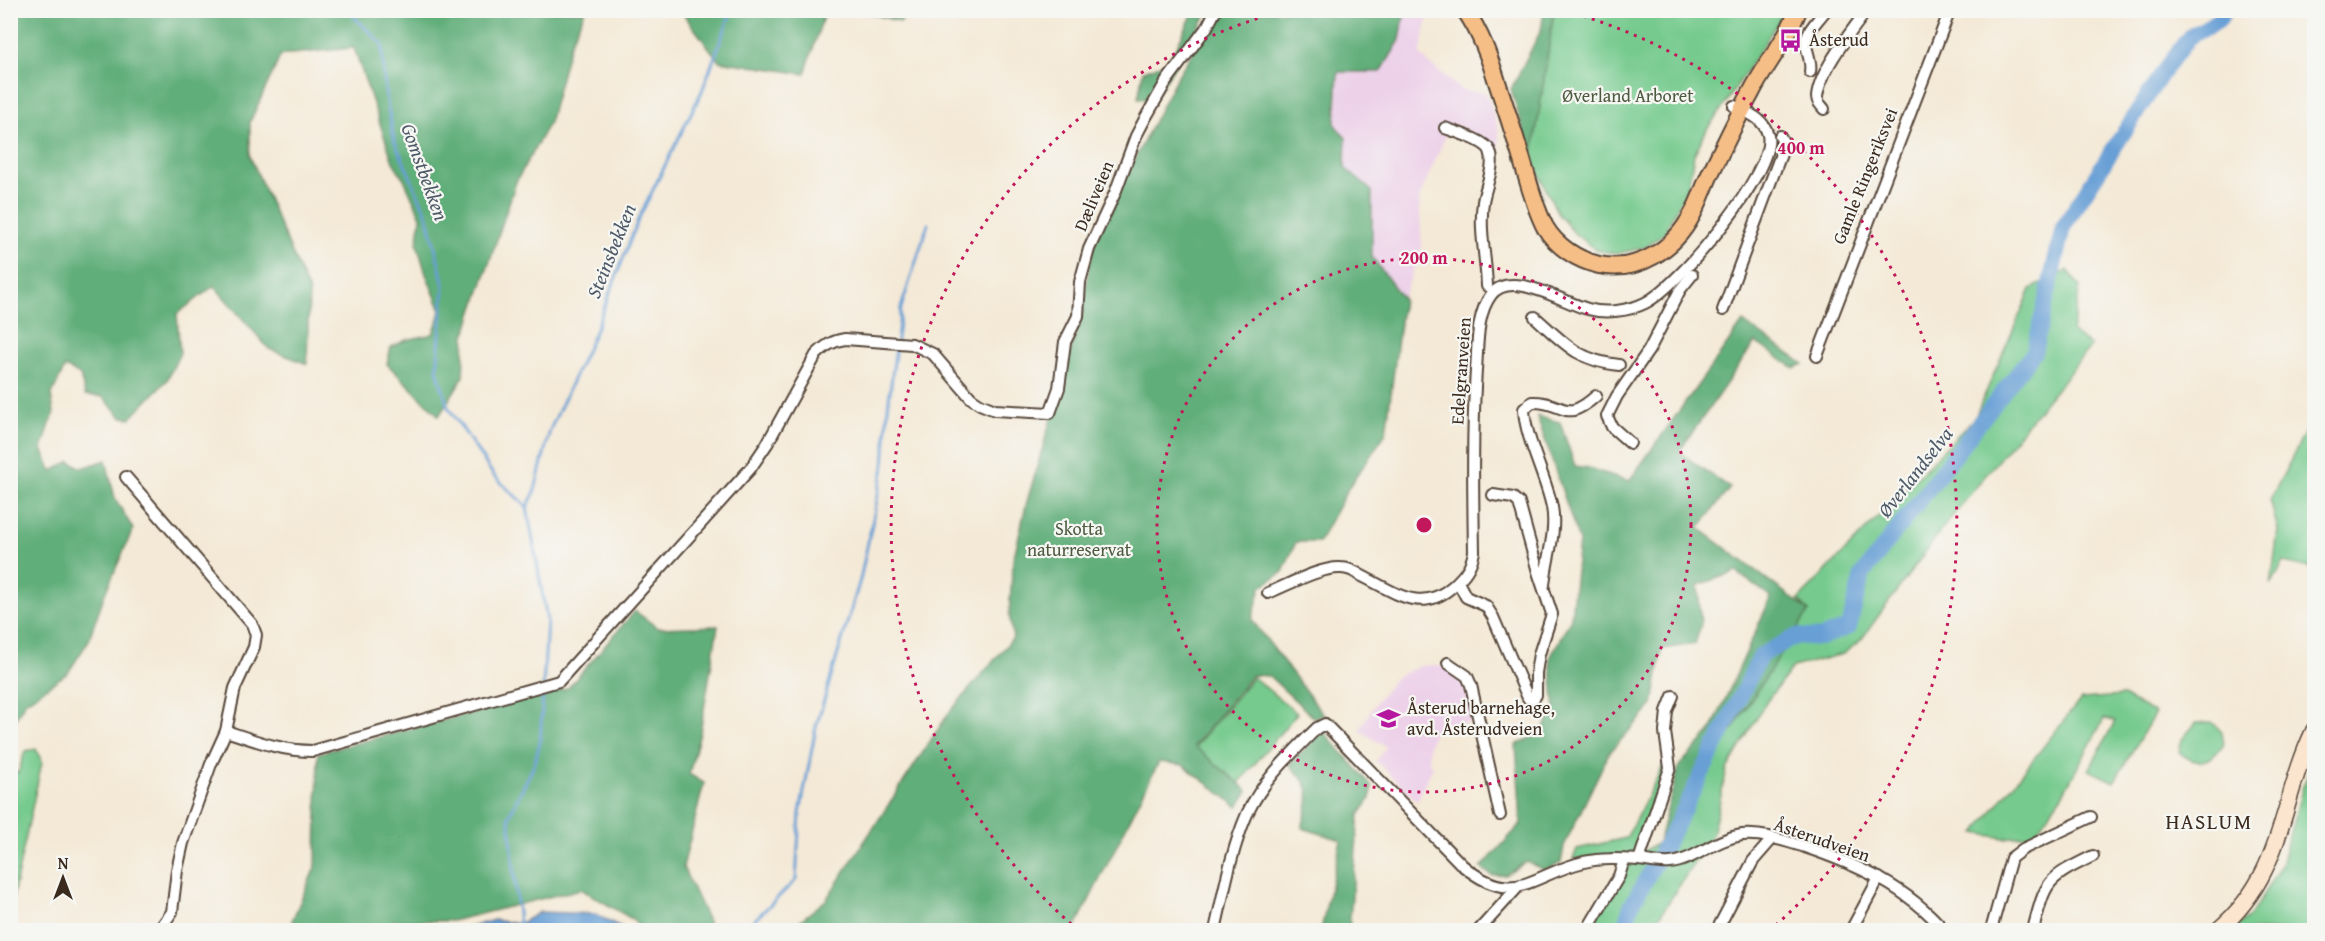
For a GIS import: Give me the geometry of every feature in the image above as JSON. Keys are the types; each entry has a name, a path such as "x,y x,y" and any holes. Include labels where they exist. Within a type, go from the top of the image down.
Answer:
{"main road":[{"path":"1456,10 1498,86"},
{"path":"1465,10 1486,50 1508,110 1535,203 1545,226 1558,244 1568,252 1594,264 1616,267 1649,258 1667,247 1692,216 1712,171 1714,156 1770,45 1797,10"},
{"path":"2218,930 2250,897 2266,870 2314,730"}],"street":[{"name":"Dæliveien","path":"226,731 279,749 313,751 559,681 750,469 816,355 835,340 912,344 933,354 970,398 980,404 995,410 1050,413 1059,388 1065,342 1078,316 1080,282 1089,249 1115,193 1141,126 1166,82 1207,27 1216,10"},
{"path":"1810,72 1812,63 1806,45 1807,39 1826,10"},
{"path":"1824,109 1817,96 1826,72 1867,10"},
{"name":"Gamle Ringeriksvei","path":"1817,356 1950,10"},
{"name":"Edelgranveien","path":"1458,582 1467,574 1474,552 1473,410 1478,337 1483,308 1492,293 1507,285 1532,288 1589,310 1607,312 1646,303 1668,286 1721,230 1764,160 1768,143 1766,129 1757,118 1738,108"},
{"path":"1445,128 1485,144 1490,152 1491,163 1483,202 1481,234 1487,286"},
{"path":"1722,310 1781,154 1784,144 1780,136"},
{"path":"1630,443 1612,427 1607,416 1617,396 1649,350 1680,290 1692,274"},
{"path":"1534,317 1572,350 1584,357 1619,365"},
{"path":"1544,590 1546,563 1551,541 1552,509 1524,409 1532,402 1539,402 1567,412 1574,411 1582,408 1596,396"},
{"path":"126,477 252,624 256,635 254,647 235,688 226,731 211,764 183,843 172,912 159,930"},
{"path":"1268,593 1329,568 1354,571 1418,601 1441,597 1458,582 1466,597 1486,606 1528,698 1534,698 1539,654 1552,614 1519,503 1513,498 1493,495"},
{"path":"1448,663 1467,676 1471,685 1500,815"},
{"path":"1639,860 1670,768 1665,732 1673,696"},
{"path":"1215,930 1233,856 1248,814 1278,767 1317,728 1325,724 1462,865 1484,881 1516,888"},
{"path":"1991,930 2003,878 2011,858 2023,849 2091,817"},
{"name":"Åsterudveien","path":"1479,930 1516,888 1572,865 1606,860 1666,863 1680,861 1711,844 1729,838 1755,835 1773,838 1842,860 1879,878 1912,899 1944,930"},
{"path":"1717,930 1753,861 1773,838"},
{"path":"2032,930 2047,885 2061,872 2093,856"},
{"path":"1587,930 1619,876 1624,860"},
{"path":"1851,930 1879,878"}],"shaded area":[{"path":"1405,11 1429,11 1420,55 1461,90 1486,93 1499,131 1499,148 1447,133 1419,198 1422,246 1403,299 1372,257 1372,191 1345,168 1346,138 1335,125 1338,71 1400,40"},
{"path":"1419,666 1450,667 1464,678 1476,721 1441,728 1434,732 1429,745 1429,761 1433,767 1417,801 1376,761 1386,747 1359,730 1377,701 1396,677"}],"green space":[{"path":"11,10 585,11 570,44 549,123 516,182 465,336 463,377 439,416 387,364 391,347 406,340 433,334 441,311 417,244 421,217 404,179 393,162 354,48 281,55 250,122 250,156 309,292 307,364 269,349 214,286 177,314 180,353 167,380 131,418 121,417 103,397 85,395 80,375 65,367 51,396 54,412 42,449 52,471 70,461 82,468 106,460 115,498 133,529 104,596 88,642 68,673 25,702 11,728"},
{"path":"681,11 825,11 805,74 719,61"},
{"path":"862,11 907,11 901,22"},
{"path":"1194,11 1209,11 1153,101 1138,98 1143,71 1169,62"},
{"name":"Skotta naturreservat","path":"1219,11 1405,11 1400,40 1381,72 1338,72 1335,125 1346,138 1345,168 1372,191 1372,257 1403,299 1386,433 1349,487 1319,542 1296,542 1283,572 1261,587 1252,620 1324,715 1314,718 1269,676 1252,675 1194,746 1248,791 1238,807 1183,765 1159,762 1074,930 788,930 826,900 948,714 1013,638 1009,614 1013,561 1026,505 1083,309 1088,270 1096,235 1176,78"},
{"path":"1544,11 1554,11 1532,160 1543,198 1511,89 1541,30"},
{"name":"Øverland Arboret","path":"1554,11 1785,11 1707,129 1694,155 1688,186 1664,233 1646,247 1616,254 1596,250 1575,234 1558,214 1532,160"},
{"path":"2067,270 2080,287 2072,332 2091,346 1942,529 1861,640 1843,654 1793,667 1767,701 1727,769 1712,835 1651,930 1586,930 1628,858 1659,843 1809,611 1798,600 1975,417 2031,289"},
{"path":"1743,322 1804,364 1794,368 1755,342 1679,452 1730,488 1699,528 1809,611 1658,843 1679,766 1711,731 1771,597 1736,572 1698,585 1701,625 1695,644 1662,649 1653,705 1609,753 1564,846 1561,863 1545,870 1526,862 1506,875 1492,876 1481,868 1521,824 1516,745 1540,733 1555,710 1550,658 1571,618 1579,541 1537,416 1560,422 1575,466 1589,468 1629,481"},
{"path":"2309,425 2314,427 2314,569 2284,562 2271,585 2278,530 2270,500"},
{"path":"635,611 658,628 718,626 700,733 689,774 704,783 683,867 712,930 642,930 632,919 581,889 452,921 392,921 384,930 288,930 316,865 318,753 568,688"},
{"path":"1253,677 1297,713 1239,783 1195,747"},
{"path":"2123,696 2155,713 2114,782 2089,770 2115,721 2104,719 2064,792 2034,835 2004,838 1975,833 2081,699"},
{"path":"2212,722 2222,732 2224,745 2214,756 2197,761 2179,752 2182,739 2196,723"},
{"path":"1323,731 1372,786 1371,798 1359,815 1349,930 1321,930 1341,840 1302,828 1308,801 1307,787 1289,765"},
{"path":"36,749 42,762 11,905 11,771 18,773 25,751"},
{"path":"2314,761 2314,930 2232,930 2250,916 2281,865 2303,786"},
{"path":"1665,762 1669,764 1641,849 1625,856 1573,859 1577,849 1626,838"}],"water":[{"path":"540,912 595,914 627,930 460,930 494,920 519,924"}],"waterway":[{"name":"Gomstbekken","path":"347,10 382,44 385,90 394,140 428,217 444,286 437,370 448,407 494,476 527,507"},
{"name":"Steinsbekken","path":"527,507 534,494 550,430 594,334 638,220 702,91 732,10"},
{"name":"Øverlandselva","path":"1623,930 1631,906 1673,831 1761,655 1797,636 1820,638 1849,627 1862,575 2034,352 2063,227 2163,72 2189,37 2218,21 2226,10"},
{"path":"744,930 796,880 800,813 816,727 860,580 884,467 888,407 901,308 928,224"},
{"path":"519,924 509,816 533,767 540,743 547,620 527,507"}],"place":[{"name":"Åsterud","path":"1791,40"},
{"name":"Åsterud barnehage, avd. Åsterudveien","path":"1389,718"}],"district":[{"name":"HASLUM","path":"2209,822"}]}
